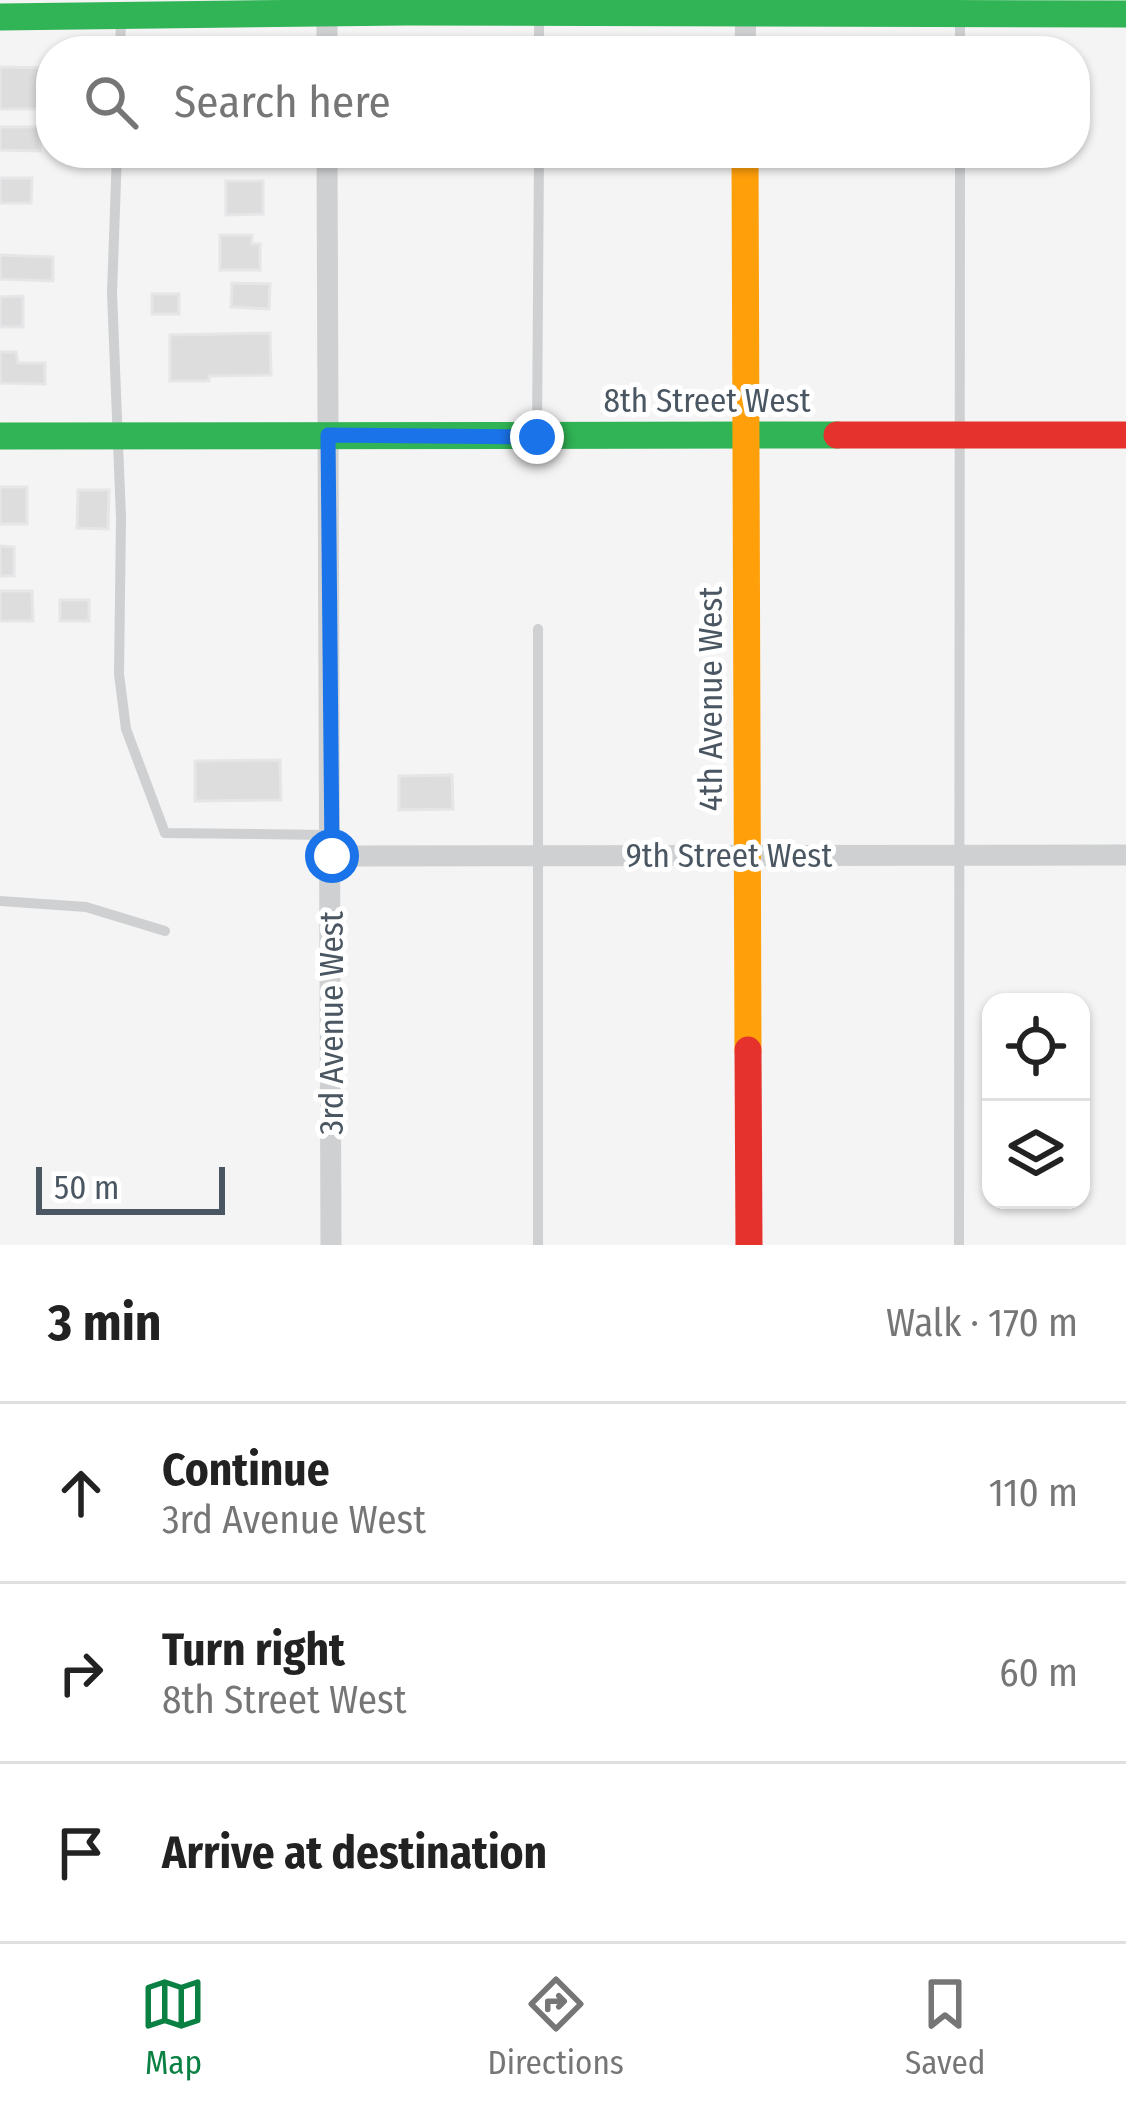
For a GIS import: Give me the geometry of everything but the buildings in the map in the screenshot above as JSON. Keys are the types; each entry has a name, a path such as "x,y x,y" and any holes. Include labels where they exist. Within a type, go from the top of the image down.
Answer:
{"street":[{"path":"0,17 121,8 327,6 960,7 1126,14"},
{"name":"3rd Avenue West","path":"327,168 331,1245"},
{"name":"4th Avenue West","path":"745,168 749,1245"},
{"name":"8th Street West","path":"0,436 1126,435"},
{"name":"9th Street West","path":"331,845 539,854 1126,855"}],"lane":[{"path":"116,168 112,293 122,615 119,674 125,729 165,833 331,845"},
{"path":"537,437 539,168"},
{"path":"958,1245 960,168"},
{"path":"538,629 538,1245"},
{"path":"0,901 86,907 165,931"}],"traffic: fast":[{"path":"0,17 406,12 1126,14"},
{"path":"0,436 837,435"}],"traffic: slow":[{"path":"745,168 748,1050"}],"traffic: jam":[{"path":"837,435 1126,435"},
{"path":"748,1050 749,1245"}],"route":[{"path":"332,856 328,435 537,437"}]}
